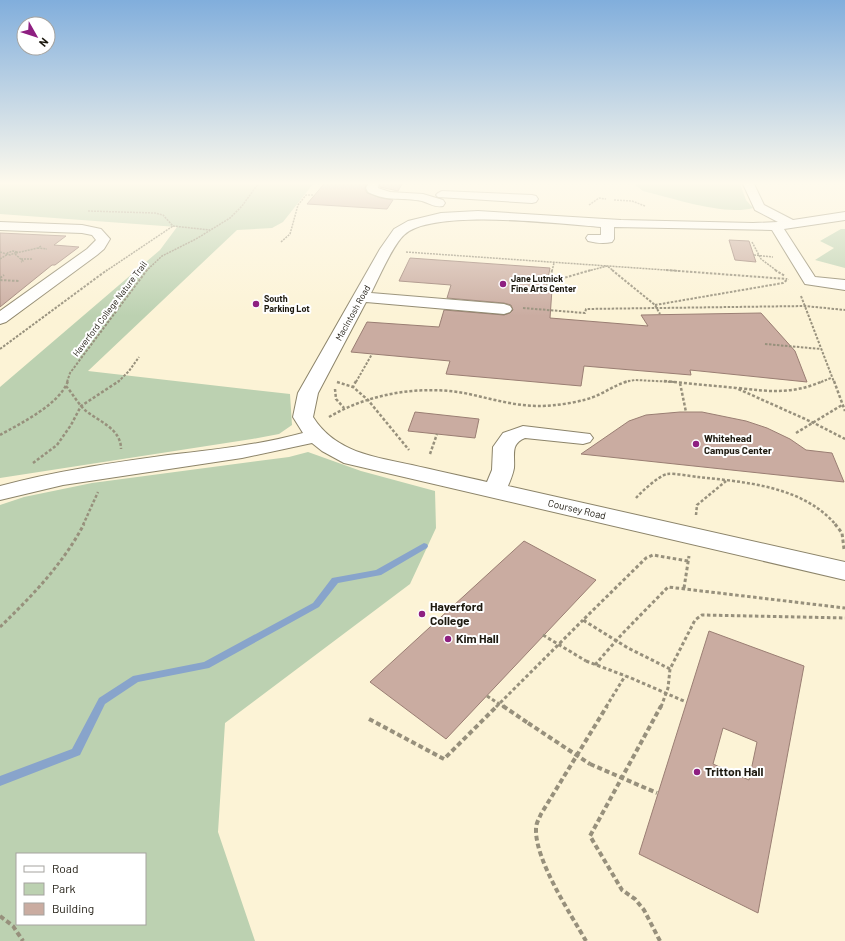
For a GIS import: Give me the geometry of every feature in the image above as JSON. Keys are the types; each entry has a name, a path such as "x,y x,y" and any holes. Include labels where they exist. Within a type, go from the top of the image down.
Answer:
{"street":[{"path":"0,319 99,246 103,239 96,232 78,228"},
{"name":"MacIntosh Road","path":"320,429 304,417 308,393 386,251 394,238 404,228"},
{"path":"593,238 606,239 607,228"},
{"path":"777,228 810,281 845,285"},
{"path":"361,297 504,309"},
{"path":"0,493 34,484 111,470 270,448 320,429"},
{"name":"Coursey Road","path":"320,429 330,448 352,458 845,571"},
{"path":"495,490 503,470 504,447 510,436 523,432 583,438"}],"path":[{"path":"0,349 120,262 171,228"},
{"path":"191,228 210,230"},
{"name":"Haverford College Nature Trail","path":"0,435 47,405 59,395 66,386 70,373 150,266 162,256 213,228"},
{"path":"281,242 290,234 292,228"},
{"path":"743,228 750,236 763,263 793,281"},
{"path":"0,252 15,254 41,246"},
{"path":"14,247 15,254 21,259 32,259"},
{"path":"38,248 47,249"},
{"path":"0,259 14,251"},
{"path":"386,251 789,279"},
{"path":"21,259 23,261 21,262"},
{"path":"554,263 550,282 608,266"},
{"path":"608,266 655,305 660,314"},
{"path":"0,278 4,275"},
{"path":"655,305 783,283 789,279"},
{"path":"800,295 845,411"},
{"path":"504,309 511,307 585,313 586,309 804,306 845,310"},
{"path":"765,344 821,349"},
{"path":"353,387 372,354"},
{"path":"32,464 57,445 71,425 81,406 116,384 129,372 139,357"},
{"path":"320,429 329,416 344,408 387,395 420,390 462,393 520,404 540,406 579,402 597,396 621,383 635,380 777,392 804,389 831,378"},
{"path":"335,382 353,387 368,400 409,451"},
{"path":"680,383 686,412"},
{"path":"0,627 27,601 51,574 73,544 84,524 101,484 118,461 122,446 119,436 81,406 66,386"},
{"path":"736,388 814,423 845,439"},
{"path":"796,433 842,405"},
{"path":"430,454 436,434"},
{"path":"636,498 645,488 667,474 758,485 774,489 811,503 842,532 843,543"},
{"path":"695,522 697,505 727,481"},
{"path":"369,719 444,759 646,558 653,555 688,562 684,588"},
{"path":"595,665 668,586 845,608"},
{"path":"660,941 644,910 635,899 622,890 590,836 661,707 668,688 670,670 695,620 702,615 845,618"},
{"path":"583,620 628,648 670,670"},
{"path":"544,635 586,662 631,678 686,702"},
{"path":"586,941 545,865 536,843 536,828 541,814 625,676"},
{"path":"487,696 577,757 657,793"},
{"path":"0,916 13,926 23,941"}],"green space":[{"path":"176,228 272,228 237,230 88,371 290,394 292,425 279,434 252,439 0,478 0,387 160,250"},
{"path":"841,229 845,229 845,268 815,260 834,248 820,241"},
{"path":"308,452 361,471 435,491 436,528 410,584 225,723 218,832 255,941 0,941 0,505 24,497 92,483 289,457"}],"building":[{"path":"0,233 66,236 54,245 79,247 55,265 52,265 0,307"},
{"path":"729,240 749,241 756,262 735,260"},
{"path":"410,258 550,268 546,289 552,289 550,318 648,326 641,315 761,313 795,351 807,382 690,370 691,375 584,366 581,386 446,374 450,361 351,352 367,322 439,327 444,310 504,315 513,310 511,305 504,303 447,298 451,285 399,281"},
{"path":"415,412 479,419 475,438 408,431"},
{"name":"Whitehead Campus Center","path":"702,412 746,421 767,428 790,439 806,450 832,453 844,482 581,454 629,421 646,415"},
{"name":"Kim Hall","path":"524,541 596,580 446,739 370,682"},
{"name":"Tritton Hall","path":"709,631 804,666 758,913 639,854","holes":["723,728 757,742 749,780 713,764"]}],"waterway":[{"path":"0,781 76,752 102,701 136,679 206,665 316,605 335,580 378,573 424,546"}],"place":[{"name":"Jane Lutnick Fine Arts Center","path":"503,284"},
{"name":"South Parking Lot","path":"256,304"},
{"name":"Whitehead Campus Center","path":"696,444"},
{"name":"Haverford College","path":"422,614"},
{"name":"Kim Hall","path":"448,639"},
{"name":"Tritton Hall","path":"697,772"}]}
